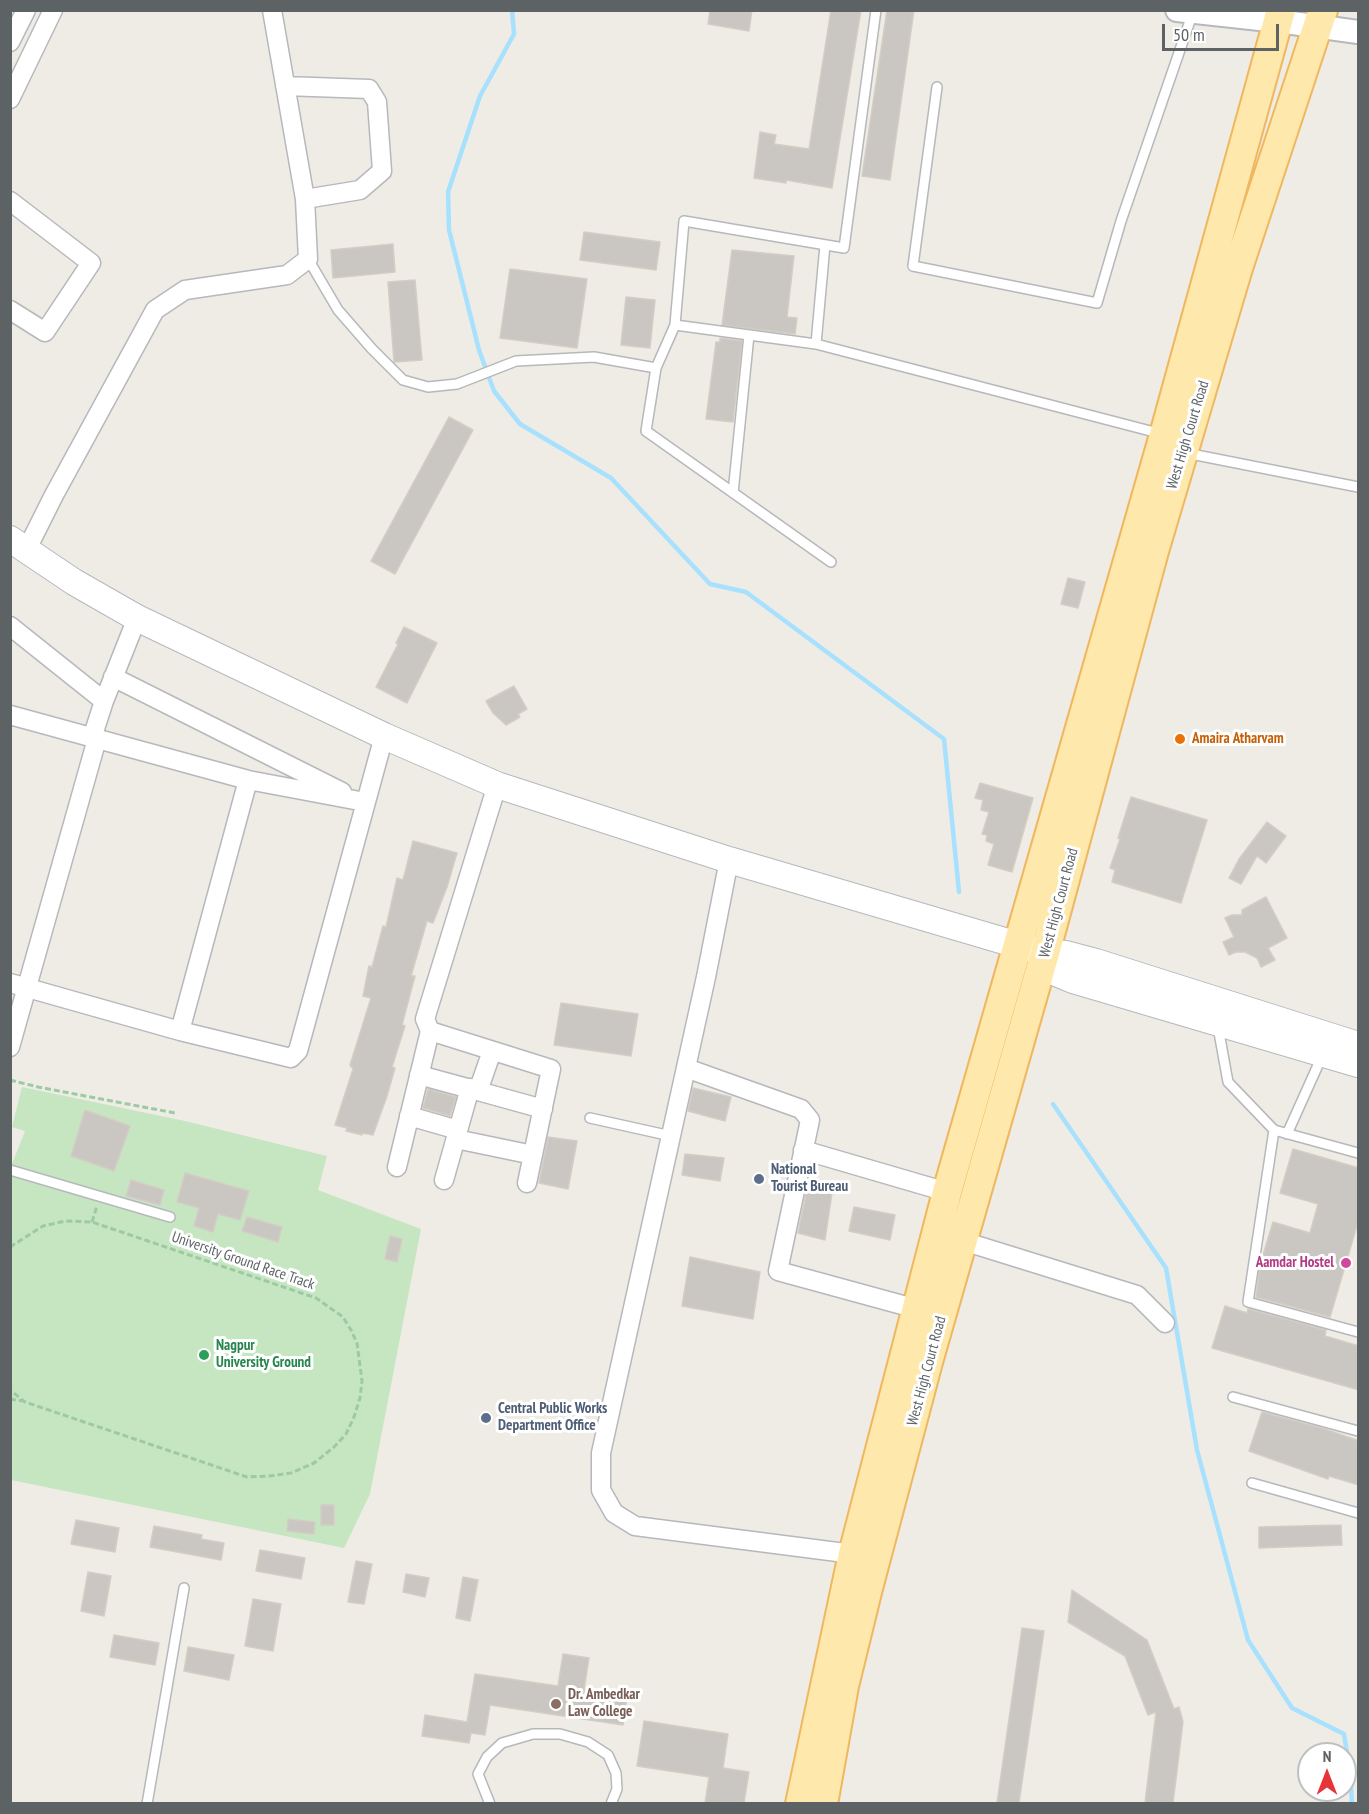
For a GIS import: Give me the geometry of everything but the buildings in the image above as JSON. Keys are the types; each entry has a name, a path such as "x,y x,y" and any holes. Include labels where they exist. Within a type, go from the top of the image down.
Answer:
{"main road":[{"name":"West High Court Road","path":"823,1803 844,1686 928,1362 1045,953 1151,562 1174,444 1280,16"},
{"name":"West High Court Road","path":"800,1803 853,1554 947,1192 1017,944 1174,444 1238,268 1321,18"},
{"path":"18,545 74,582 137,618 384,736 497,785 729,860 1045,953 1066,954 1096,962 1359,1045"},
{"path":"1045,953 1054,972 1073,980 1359,1064"}],"street":[{"path":"10,42 26,10"},
{"path":"10,99 53,10"},
{"path":"18,545 54,495 155,310 185,290 287,275 308,259 304,199 272,10"},
{"path":"1185,11 1321,18 1359,32"},
{"path":"285,86 369,89 377,102 382,171 360,190 304,199"},
{"path":"10,201 91,263 45,332 10,310"},
{"path":"10,1047 19,985 95,738 104,701 137,618"},
{"path":"10,626 104,701"},
{"path":"113,677 360,801"},
{"path":"10,715 248,780 360,801"},
{"path":"19,985 180,1031 291,1058 298,1051 360,801 384,736"},
{"path":"180,1031 248,780"},
{"path":"397,1167 430,1031 425,1019 497,785"},
{"path":"729,860 686,1068 601,1453 601,1490 614,1513 635,1526 853,1554"},
{"path":"430,1031 551,1069 527,1183"},
{"path":"444,1180 457,1134 492,1051"},
{"path":"686,1068 801,1108 810,1120 778,1271 917,1309"},
{"path":"419,1075 543,1109"},
{"path":"409,1116 457,1134 533,1155"},
{"path":"803,1150 947,1192"},
{"path":"963,1241 1137,1295 1165,1323"}],"lane":[{"path":"831,562 646,431 656,368 675,326 684,221 844,248 876,10"},
{"path":"938,87 913,266 1097,303 1185,11"},
{"path":"816,344 825,245"},
{"path":"308,259 338,310 403,380 428,387 457,384 516,362 594,357 656,368"},
{"path":"675,326 816,344 1174,444 1359,487"},
{"path":"733,493 749,335"},
{"path":"1217,1022 1228,1082 1274,1130 1359,1153"},
{"path":"1287,1134 1323,1053"},
{"path":"590,1118 671,1136"},
{"path":"1274,1130 1248,1302 1359,1332"},
{"path":"10,1170 170,1217"},
{"path":"1233,1397 1359,1431"},
{"path":"1252,1483 1359,1513"},
{"path":"147,1803 184,1588"},
{"path":"490,1803 478,1774 487,1757 502,1743 533,1734 560,1734 588,1742 608,1755 616,1773 617,1789 611,1803"}],"path":[{"path":"10,1080 175,1113"},
{"name":"University Ground Race Track","path":"10,1247 43,1226 66,1221 92,1222 316,1298 343,1317 357,1343 360,1359 360,1398 346,1434 314,1463 291,1473 247,1477 25,1402 10,1390"},
{"path":"10,1399 25,1402"}],"green space":[{"name":"Nagpur University Ground","path":"22,1087 185,1121 327,1156 318,1190 421,1229 370,1494 344,1548 11,1480 10,1169 25,1131 12,1127"}],"waterway":[{"path":"512,10 514,34 480,96 448,192 449,230 479,350 494,391 520,424 611,478 710,584 746,592 944,739 959,892"},
{"path":"1053,1104 1166,1268 1197,1450 1248,1640 1292,1708 1344,1734 1352,1804"}],"place":[{"name":"Amaira Atharvam","path":"1180,739"},
{"name":"National Tourist Bureau","path":"759,1179"},
{"name":"Aamdar Hostel","path":"1346,1263"},
{"name":"Nagpur University Ground","path":"204,1355"},
{"name":"Central Public Works Department Office","path":"486,1418"},
{"name":"Dr. Ambedkar Law College","path":"556,1704"}]}
